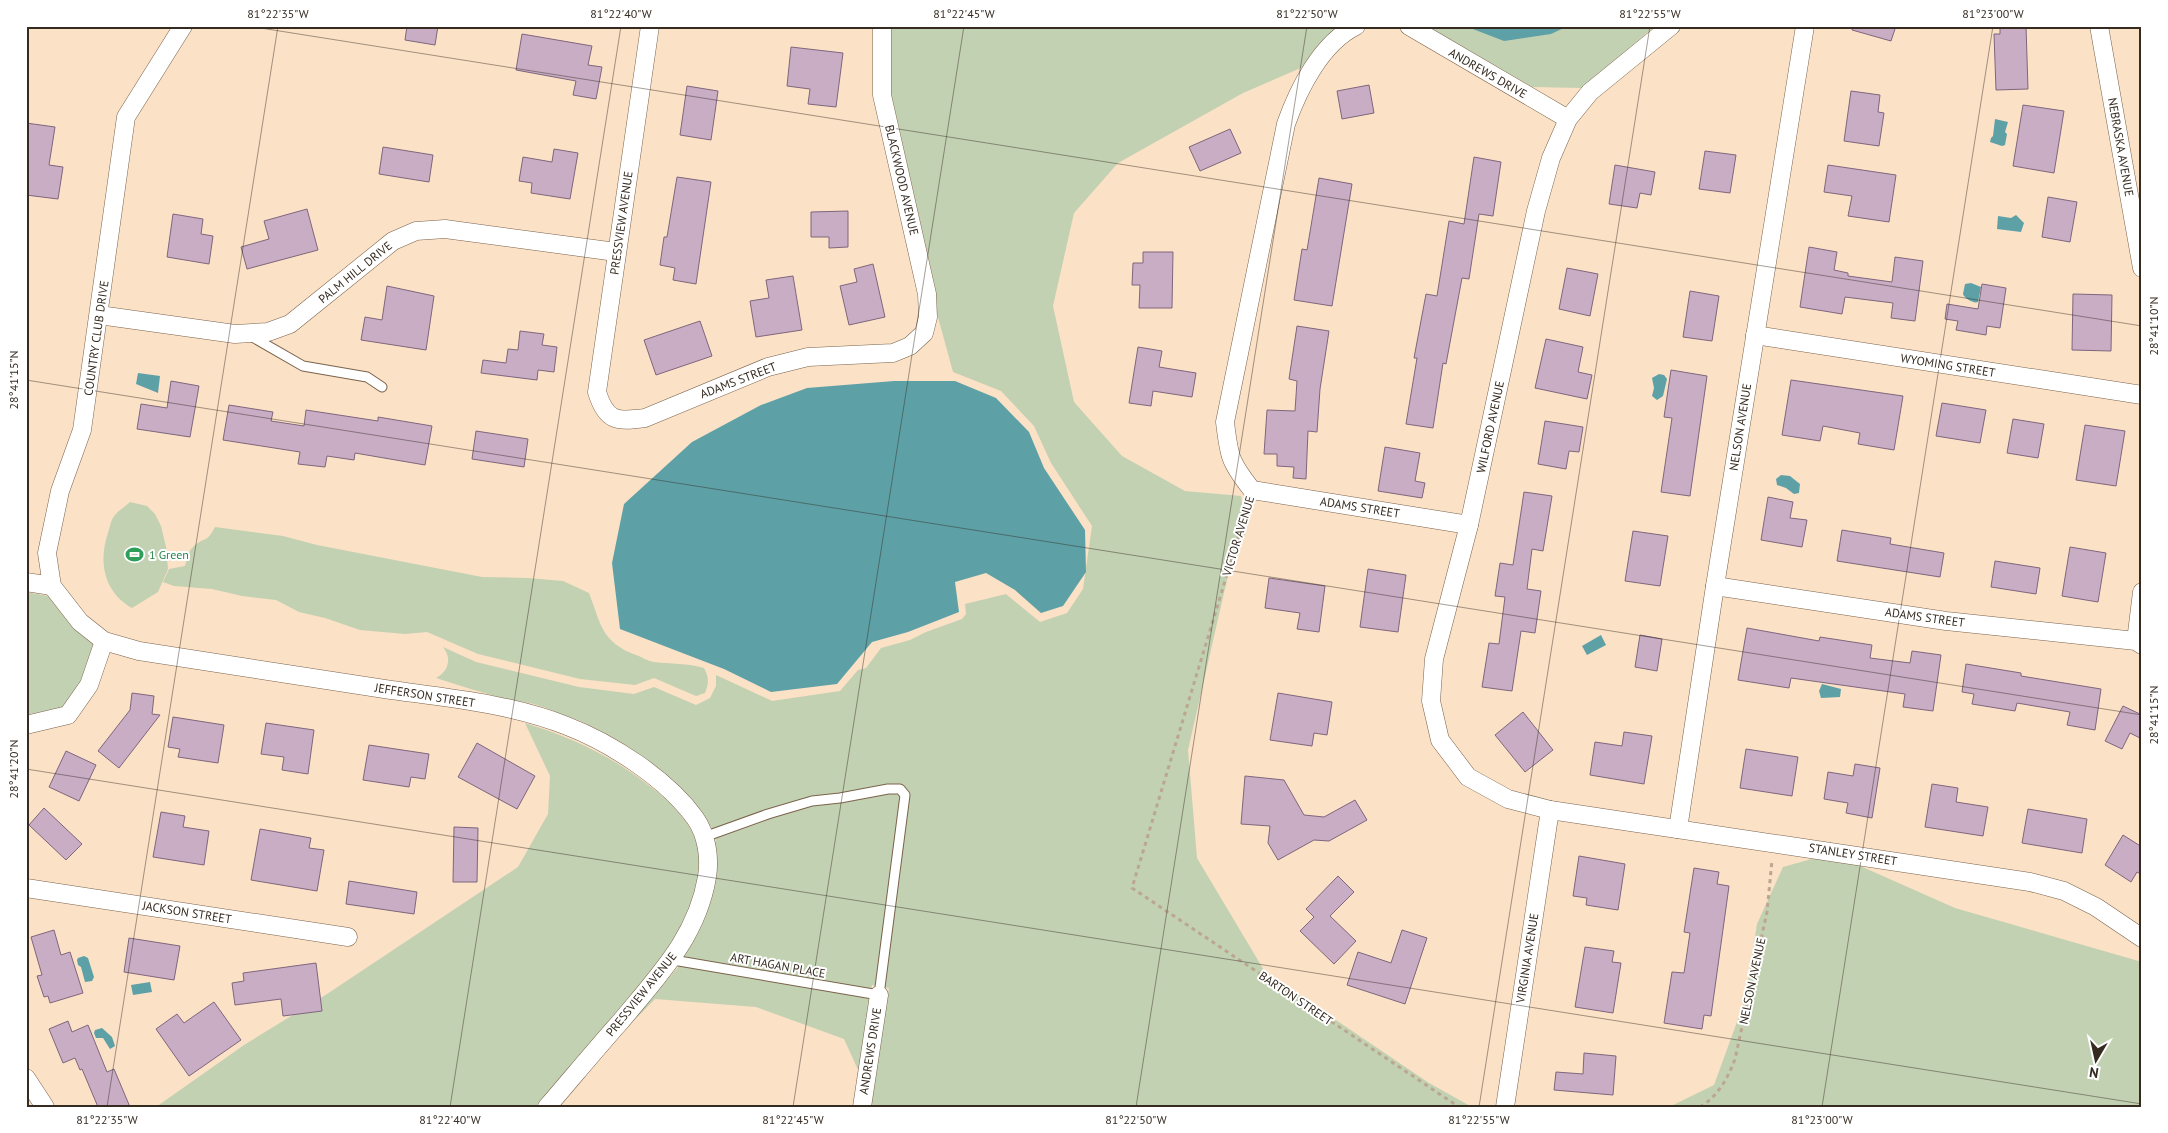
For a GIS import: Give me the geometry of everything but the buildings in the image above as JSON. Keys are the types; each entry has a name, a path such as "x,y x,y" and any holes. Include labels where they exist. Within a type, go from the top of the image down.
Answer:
{"street":[{"name":"COUNTRY CLUB DRIVE","path":"104,641 80,622 52,586 47,553 60,491 82,430 100,315 126,117 183,26"},
{"name":"PRESSVIEW AVENUE","path":"610,417 601,406 596,392 650,26"},
{"name":"BLACKWOOD AVENUE","path":"882,26 882,95 927,294 928,317 924,333"},
{"name":"VICTOR AVENUE","path":"1252,490 1235,468 1229,452 1225,422 1286,124 1295,99 1309,73 1331,46 1356,26"},
{"name":"ANDREWS DRIVE","path":"1409,26 1568,120"},
{"name":"WILFORD AVENUE","path":"1550,810 1508,798 1468,776 1440,740 1431,701 1434,659 1469,524 1536,211 1551,158 1568,120 1590,92 1670,26"},
{"name":"NELSON AVENUE","path":"1678,828 1805,26"},
{"name":"NEBRASKA AVENUE","path":"2099,26 2142,268"},
{"name":"PALM HILL DRIVE","path":"100,315 235,334 268,332 290,324 393,241 416,231 445,229 616,252"},
{"name":"ADAMS STREET","path":"610,417 627,421 645,418 768,366 808,357 893,354 910,346 924,333"},
{"name":"WYOMING STREET","path":"1755,335 2142,395"},
{"name":"ADAMS STREET","path":"1252,490 1469,524"},
{"path":"26,582 52,586"},
{"name":"ADAMS STREET","path":"1715,586 1946,621 2139,643"},
{"path":"2139,643 2142,592"},
{"path":"26,725 68,716 89,685 104,641"},
{"name":"JEFFERSON STREET","path":"104,641 139,652 455,699 527,713 566,725 595,738 654,776 672,792 696,820 704,837"},
{"name":"STANLEY STREET","path":"1550,810 1774,842 2030,882 2064,891 2096,907 2142,938"},
{"name":"VIRGINIA AVENUE","path":"1504,1107 1550,810"},
{"name":"PRESSVIEW AVENUE","path":"547,1107 673,960 698,912 707,876 708,857 704,837"},
{"name":"JACKSON STREET","path":"26,888 348,937"},
{"name":"ANDREWS DRIVE","path":"862,1107 879,996"},
{"path":"26,1078 44,1107"}],"lane":[{"path":"246,333 302,366 367,377 382,387"},
{"path":"704,837 768,814 812,801 840,798 888,788 900,789 905,796 879,996"},
{"name":"ART HAGAN PLACE","path":"673,960 879,996"}],"path":[{"name":"VICTOR AVENUE","path":"1132,888 1252,490"},
{"name":"NELSON AVENUE","path":"1700,1107 1709,1102 1728,1078 1736,1059 1767,912 1774,842"},
{"name":"BARTON STREET","path":"1132,888 1459,1107"}],"green space":[{"path":"891,26 1340,26 1325,39 1303,67 1243,93 1118,163 1074,213 1053,306 1074,402 1122,456 1185,491 1241,496 1246,532 1229,571 1188,750 1197,858 1265,972 1429,1083 1472,1107 870,1107 889,988 872,985 859,1072 844,1039 756,1007 655,999 618,1037 679,966 705,916 715,879 717,858 714,842 716,841 711,826 709,826 699,809 667,776 627,746 586,723 540,706 502,698 436,678 444,672 448,664 448,656 443,647 476,662 579,687 634,694 654,687 696,705 710,698 716,686 716,675 772,701 840,691 858,670 866,668 881,648 910,640 962,619 966,614 965,604 1006,594 1040,622 1067,613 1083,589 1092,526 1051,463 1034,426 1001,391 953,372 936,310 936,291 891,93"},
{"path":"1427,26 1655,26 1582,88 1532,87"},
{"name":"1 Green","path":"130,502 147,506 155,514 161,526 166,547 168,569 158,592 132,608 115,594 109,585 104,565 105,544 112,519"},
{"path":"215,527 283,536 317,545 482,577 563,581 589,593 604,631 609,638 624,650 651,661 704,668 708,677 705,693 696,696 654,678 635,685 580,679 478,654 427,632 405,634 360,630 325,618 299,612 276,600 242,596 212,589 174,586 163,582 169,569 185,566 192,548 207,538"},
{"path":"26,592 48,596 74,629 94,645 81,680 63,707 26,715"},
{"path":"525,723 592,749 638,777 669,802 684,818 698,847 700,858 698,882 690,908 666,954 652,973 535,1107 156,1107 244,1045 327,994 518,867 548,814 550,776"},
{"path":"1815,858 1858,865 1955,908 2142,962 2142,1107 1669,1107 1714,1085 1745,1000 1757,924 1783,867"}],"water":[{"path":"1465,26 1568,26 1551,34 1504,41"},
{"path":"1995,119 2008,122 2005,132 2007,134 2005,145 2002,146 1990,142 1993,136"},
{"path":"2016,215 2024,223 2021,232 1997,229 1998,216 2011,218"},
{"path":"1971,283 1981,287 1978,302 1969,300 1963,294 1965,284"},
{"path":"138,373 160,376 158,393 136,384"},
{"path":"1659,374 1664,375 1667,379 1663,396 1657,400 1652,396 1654,388 1652,378"},
{"path":"894,381 955,381 996,398 1029,432 1044,468 1085,530 1086,572 1063,606 1041,613 1015,590 986,573 955,582 959,612 908,632 872,642 837,684 771,692 724,669 620,629 612,563 624,504 692,442 761,405 807,388"},
{"path":"1781,475 1790,476 1800,484 1799,493 1794,494 1786,488 1777,485 1776,479"},
{"path":"1601,635 1606,645 1587,655 1582,646"},
{"path":"1822,684 1841,689 1840,697 1821,698 1819,691"},
{"path":"84,956 88,958 94,977 92,981 85,982 81,967 78,965 78,958"},
{"path":"150,982 152,992 133,995 131,985"},
{"path":"102,1028 112,1037 115,1046 110,1049 103,1038 96,1038 94,1033 95,1030"}],"place":[{"name":"1 Green","path":"135,554"}]}
